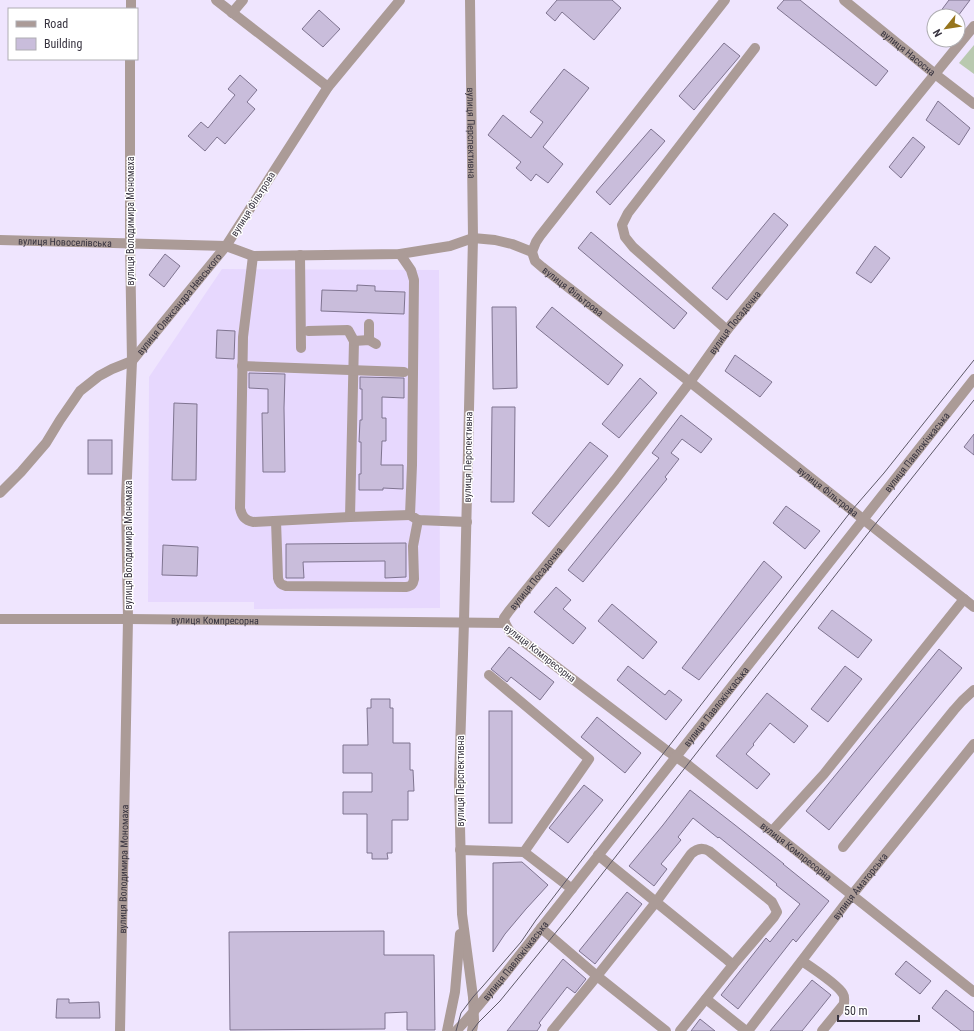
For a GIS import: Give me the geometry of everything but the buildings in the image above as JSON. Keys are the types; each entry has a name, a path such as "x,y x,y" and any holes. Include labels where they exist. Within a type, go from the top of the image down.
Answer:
{"street":[{"path":"216,0 328,87"},
{"path":"232,13 243,0"},
{"name":"вулиця Фільтрова","path":"400,0 328,87 226,246 253,256 400,254 450,246 473,238 512,244 532,252 535,261 542,267 864,519 974,608"},
{"name":"вулиця Перспективна","path":"470,0 473,238 467,522 459,782 462,914 474,1010 472,1031"},
{"path":"532,252 540,236 725,0"},
{"name":"вулиця Насосна","path":"844,0 974,104"},
{"name":"вулиця Посадочна","path":"505,623 504,618 509,611 615,480 690,382 727,330 974,26"},
{"path":"727,330 633,247 625,236 622,225 628,213 755,48"},
{"name":"вулиця Володимира Мономаха","path":"120,1031 128,619 126,499 132,362 130,244 130,60"},
{"name":"вулиця Новоселівська","path":"0,240 226,246"},
{"name":"вулиця Олександра Невського","path":"132,362 226,246"},
{"path":"276,521 278,578 282,585 406,587 413,583 414,517 412,465 414,280 411,270 400,254"},
{"path":"300,255 301,348"},
{"path":"253,256 243,337 240,508 242,515 247,520 253,522 350,517 414,517 467,522"},
{"path":"354,341 372,342 369,324"},
{"path":"308,331 348,330 354,341 350,517"},
{"path":"0,493 21,472 46,443 80,391 99,376 112,369 132,362"},
{"path":"242,366 404,372"},
{"name":"вулиця Павлокічкаська","path":"456,1031 468,1019 504,975 974,379"},
{"path":"772,831 824,774 964,599"},
{"name":"вулиця Компресорна","path":"0,619 505,623 510,632 676,757 972,987"},
{"path":"489,675 589,760 524,852"},
{"path":"843,847 954,710 974,690"},
{"name":"вулиця Аматорська","path":"747,1031 852,895 974,744"},
{"path":"552,1031 656,902 691,854 695,850 705,848 772,902 777,912 680,1031"},
{"path":"460,850 524,852 572,889"},
{"path":"598,854 733,965"},
{"name":"вулиця Перспективна","path":"447,1031 455,992 462,914"},
{"path":"541,928 597,976 666,1031"},
{"path":"802,961 835,986 843,994 844,1004 822,1031"},
{"path":"706,999 747,1031"}],"shaded area":[{"path":"222,269 439,270 440,608 254,609 254,602 148,602 149,377"}],"green space":[{"path":"974,45 974,74 959,63"}],"tram line":[{"path":"456,1031 461,1013 473,997 521,942 536,920 666,750 852,510 884,473 974,360"},
{"path":"472,1031 500,1001 570,915 974,400"}]}
